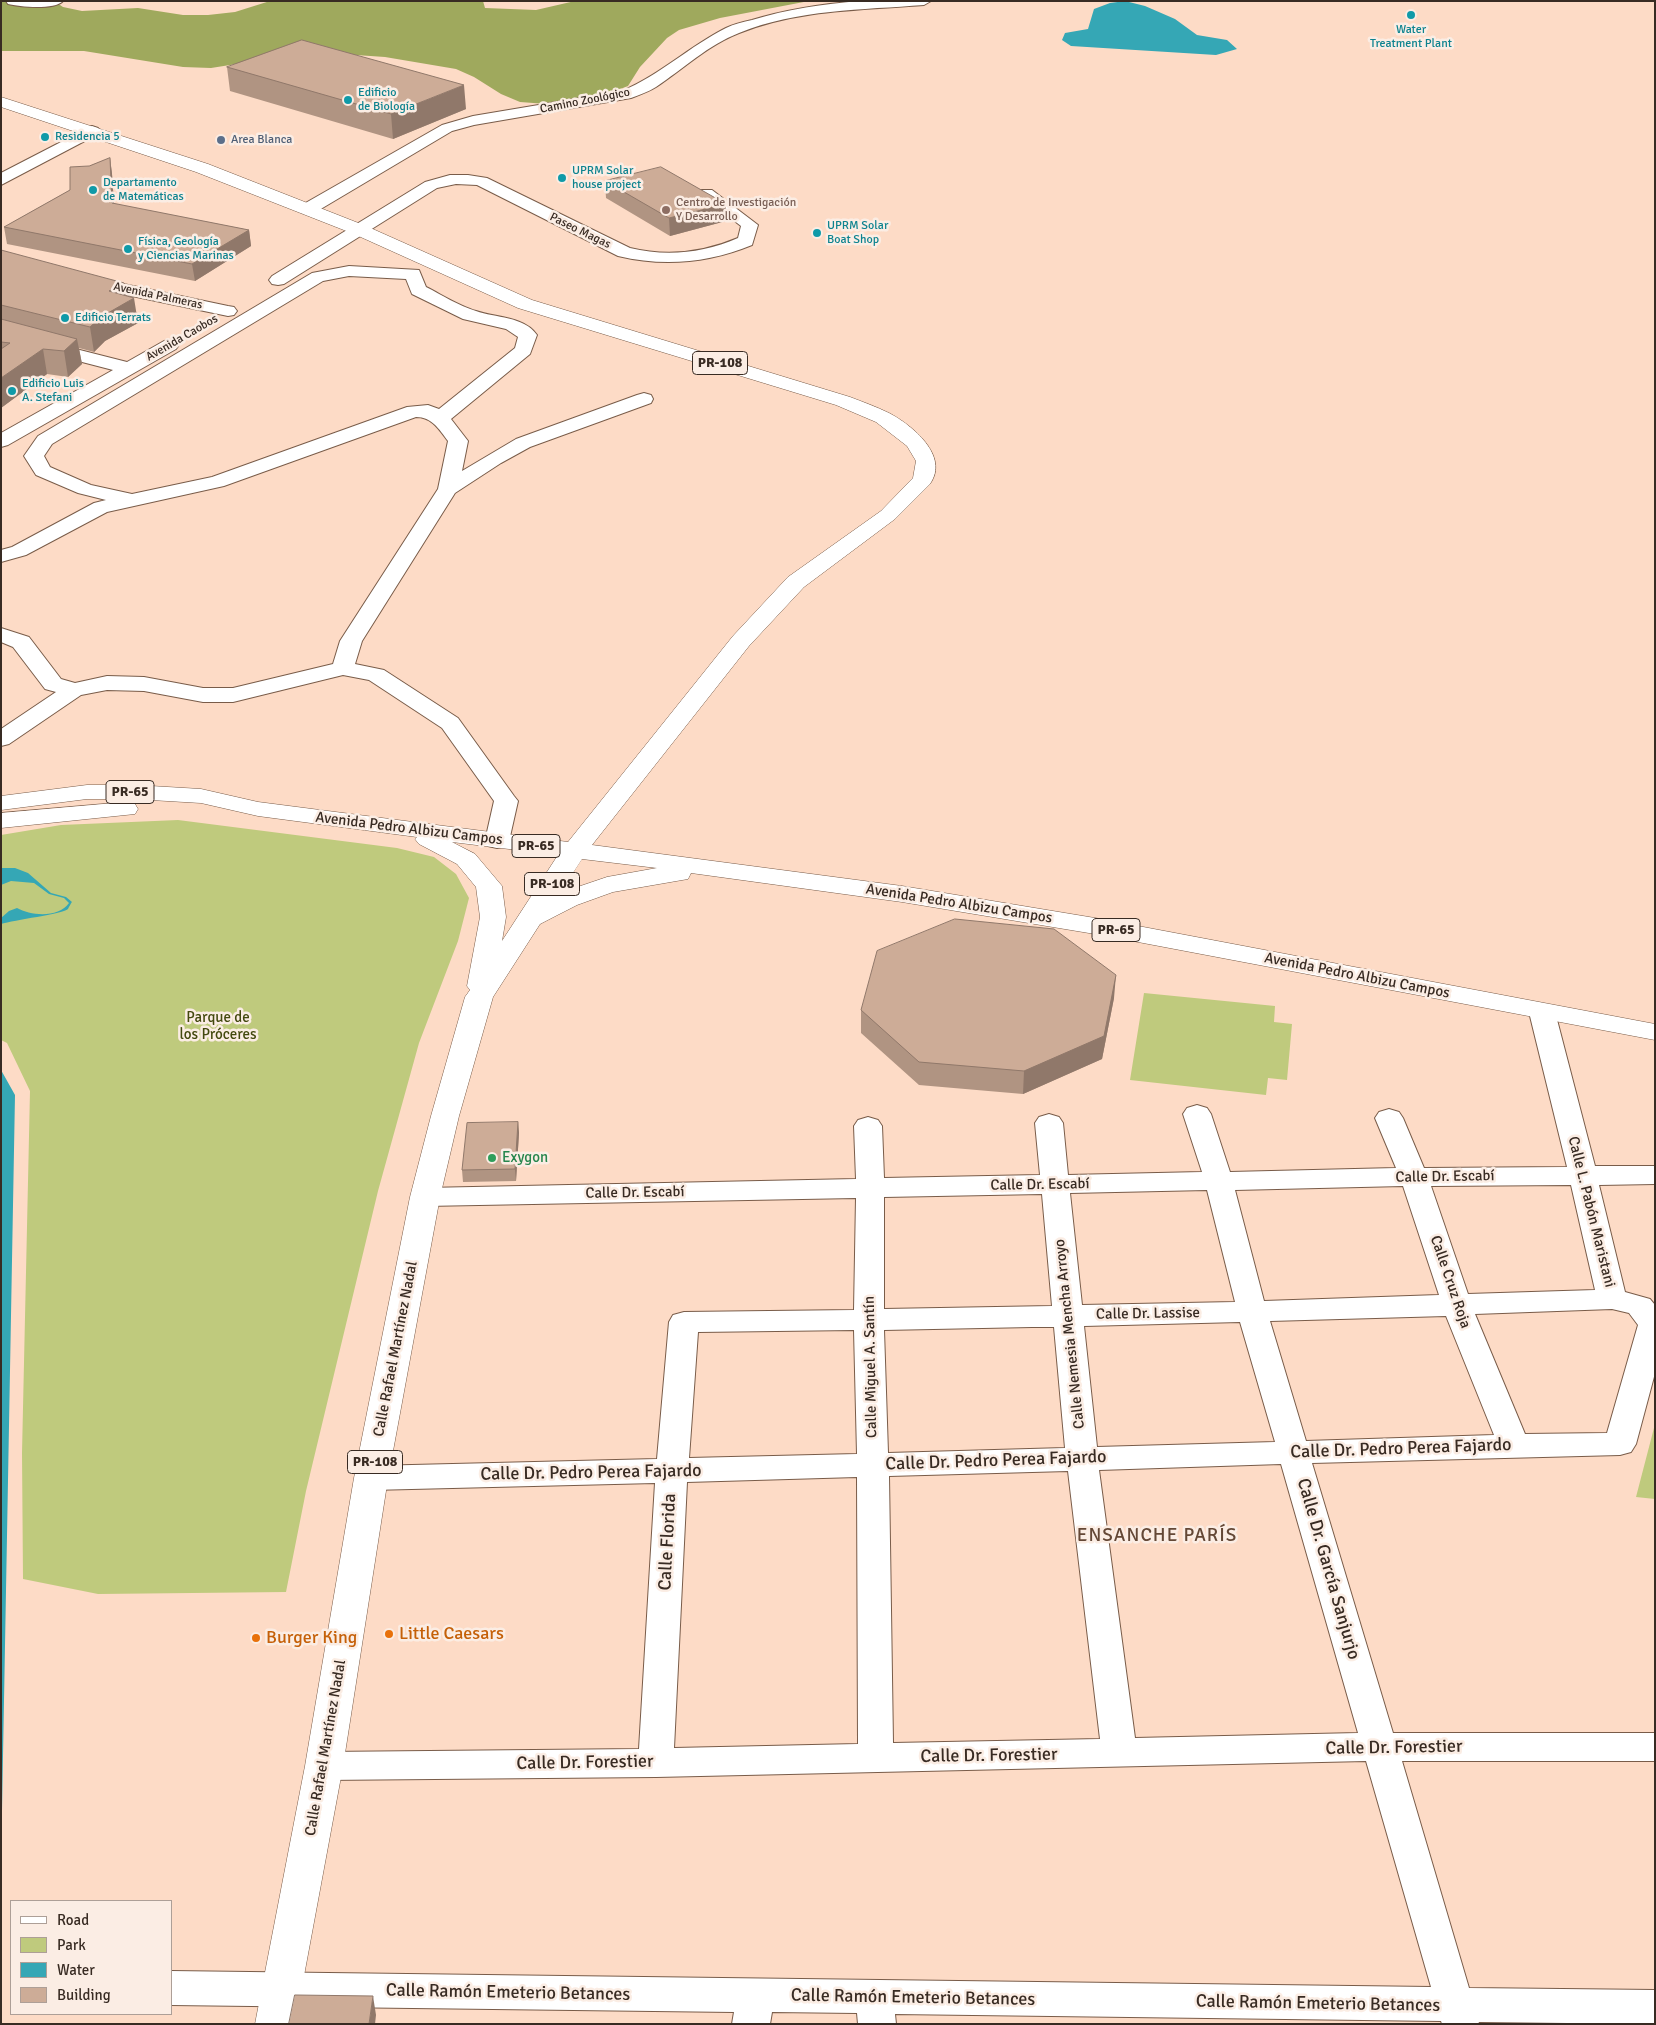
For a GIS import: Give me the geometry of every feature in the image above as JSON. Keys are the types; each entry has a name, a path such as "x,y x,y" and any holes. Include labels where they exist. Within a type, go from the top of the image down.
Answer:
{"main road":[{"name":"PR-108","path":"1,102 202,168 360,230 525,304 843,401 883,418 915,442 926,461 923,480 888,516 796,582 741,641 574,851"},
{"name":"Avenida Pedro Albizu Campos","path":"1,803 87,792 134,792 201,796 258,809 902,894 1101,927 1655,1032"},
{"name":"Avenida Pedro Albizu Campos","path":"1,821 104,810 258,809"},
{"path":"411,830 466,858 489,886 493,917 479,997"},
{"name":"Calle Rafael Martínez Nadal","path":"279,2006 324,1766 372,1478 425,1197 445,1116 479,997 574,851"},
{"path":"531,918 578,894 616,883 656,876 738,871"}],"street":[{"path":"13,1 29,3 56,1"},
{"name":"Camino Zoológico","path":"308,209 447,128 473,121 626,95 649,85 688,56 733,30 785,14 824,8 924,1"},
{"path":"1,180 92,131"},
{"name":"Paseo Magas","path":"360,230 431,185 453,179 468,179 494,187 624,252 646,258 690,257 732,248 746,241 750,225 706,193"},
{"path":"262,290 360,230"},
{"path":"132,500 85,489 43,471 34,456 45,440 318,277 349,270 413,274 418,290 469,315 512,325 528,336 524,350 440,418"},
{"name":"Avenida Palmeras","path":"77,279 235,307"},
{"name":"Avenida Caobos","path":"203,325 235,307"},
{"path":"1,335 129,368"},
{"name":"Avenida Caobos","path":"1,441 187,335"},
{"path":"448,489 494,459 523,443 644,399"},
{"path":"1,556 19,551 101,507 218,482 414,411 428,411 440,418 458,441 448,489 351,641 343,668"},
{"path":"1,634 21,642 53,684 74,690"},
{"path":"1,739 74,690 107,684 144,684 203,695 233,696 343,668 376,675 450,723 506,801 498,841"},
{"name":"Calle L. Pabón Maristani","path":"1542,1012 1612,1299 1639,1306 1653,1324 1620,1444"},
{"name":"Calle Dr. García Sanjurjo","path":"1197,1114 1219,1181 1252,1311 1458,2015"},
{"name":"Calle Cruz Roja","path":"1390,1118 1414,1177 1456,1306 1514,1445"},
{"name":"Calle Nemesia Mencha Arroyo","path":"1049,1124 1082,1459 1119,1754"},
{"name":"Calle Miguel A. Santín","path":"868,1126 876,1758"},
{"name":"Calle Dr. Escabí","path":"425,1197 1414,1177 1655,1174"},
{"name":"Calle Dr. Lassise","path":"684,1322 869,1320 1456,1306 1612,1299"},
{"name":"Calle Florida","path":"656,1763 672,1471 684,1322"},
{"name":"Calle Dr. Pedro Perea Fajardo","path":"372,1478 672,1471 1514,1445 1620,1444"},
{"name":"Calle Dr. Forestier","path":"324,1766 656,1763 1379,1747 1655,1747"},
{"name":"Calle Ramón Emeterio Betances","path":"172,1988 279,2006 1458,2015 1655,2007"}],"green space":[{"path":"1,1 54,1 63,7 82,11 138,8 183,15 208,15 235,12 270,1 483,1 485,8 536,10 575,1 809,1 720,18 679,30 667,38 640,67 628,86 585,100 547,104 520,102 501,94 474,77 456,69 385,57 356,55 268,59 211,68 183,67 84,51 1,51"},
{"name":"Parque de los Próceres","path":"178,820 397,848 434,857 456,874 469,898 458,941 419,1043 378,1191 306,1491 286,1592 98,1594 23,1579 22,1453 30,1091 7,1043 1,1040 1,835 61,825"},
{"path":"1144,993 1275,1006 1274,1022 1292,1024 1287,1080 1268,1078 1266,1095 1130,1080"},
{"path":"1655,1424 1655,1499 1636,1497"}],"water":[{"path":"1125,1 1145,6 1175,19 1197,35 1227,40 1237,49 1216,55 1071,46 1062,40 1065,33 1088,29 1094,9 1110,3"},
{"path":"1,868 15,868 28,873 51,893 66,897 72,902 68,909 64,911 1,924 1,918 9,911 17,908 30,913 44,914 59,911 69,903 64,898 49,894 34,883 11,881 1,885"},
{"path":"1,1070 15,1095 1,1866"}],"building":[{"path":"302,40 464,85 391,114 227,67"},
{"path":"110,158 112,203 249,230 192,264 4,227 70,190 70,167 89,166"},
{"path":"661,167 726,204 669,218 605,181"},
{"path":"1,250 124,283 109,291 134,298 101,317 90,327 1,305"},
{"path":"1,319 77,339 64,351 43,349 1,378 1,349 10,343 1,342"},
{"path":"955,919 1054,929 1116,975 1104,1036 1024,1071 919,1062 861,1010 877,951"},
{"name":"Exygon","path":"518,1122 515,1169 462,1170 467,1123"},
{"path":"295,1995 373,1996 369,2024 289,2024"}],"place":[{"name":"Water Treatment Plant","path":"1411,15"},
{"name":"Edificio de Biología","path":"348,100"},
{"name":"Residencia 5","path":"45,137"},
{"name":"Area Blanca","path":"221,140"},
{"name":"UPRM Solar house project","path":"562,178"},
{"name":"Departamento de Matemáticas","path":"93,190"},
{"name":"Centro de Investigación Y Desarrollo","path":"666,210"},
{"name":"UPRM Solar Boat Shop","path":"817,233"},
{"name":"Física, Geología y Ciencias Marinas","path":"128,249"},
{"name":"Edificio Terrats","path":"65,318"},
{"name":"Edificio Luis A. Stefani","path":"12,391"},
{"name":"Exygon","path":"492,1158"},
{"name":"Little Caesars","path":"389,1634"},
{"name":"Burger King","path":"256,1638"}],"district":[{"name":"ENSANCHE PARÍS","path":"1157,1536"}]}
